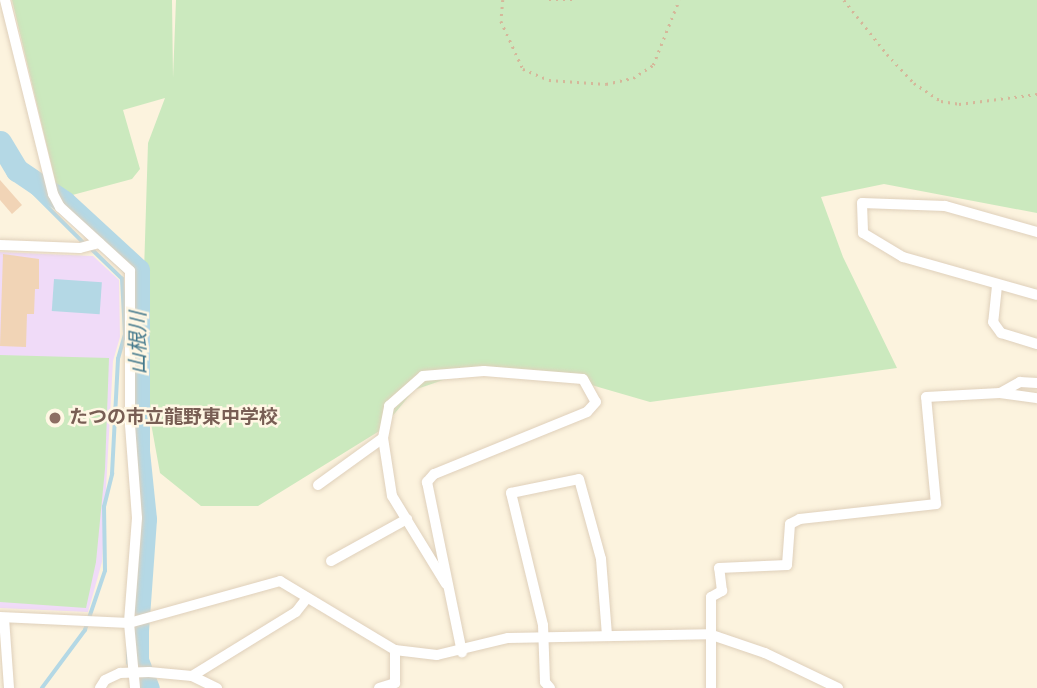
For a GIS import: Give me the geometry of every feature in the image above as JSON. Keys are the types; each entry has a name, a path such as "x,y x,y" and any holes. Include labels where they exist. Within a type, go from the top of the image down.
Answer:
{"street":[{"path":"5,0 52,194 130,271 130,425 137,518 129,623 139,672 135,688"},
{"path":"1037,232 945,206 862,203 863,233 903,257 997,286 1037,295"},
{"path":"0,245 80,248 99,243"},
{"path":"997,286 993,322 1001,333 1037,344"},
{"path":"446,584 392,496 383,438 389,406 423,376 484,371 567,374 583,379 596,402 587,412 433,474 427,482 462,652"},
{"path":"1000,393 1020,382 1037,383"},
{"path":"711,688 711,597 722,591 719,568 787,565 790,524 800,519 936,504 926,397 1000,393 1037,398"},
{"path":"318,485 383,438"},
{"path":"550,688 545,682 544,636 512,493 579,479 601,559 607,635"},
{"path":"331,561 407,519"},
{"path":"9,688 2,618 129,623 264,582 280,580 395,650 437,655 462,652 508,638 709,634 765,653 838,688"},
{"path":"192,676 296,612 307,598"},
{"path":"379,688 395,683 395,650"},
{"path":"100,688 105,680 139,672 192,676 217,688"}],"path":[{"path":"503,0 501,21 523,69 549,80 606,85 634,78 653,65 678,0"},
{"path":"549,0 572,0"},
{"path":"844,0 896,64 941,101 959,104 1037,94"}],"shaded area":[{"name":"たつの市立龍野東中学校","path":"0,252 93,256 119,280 120,337 113,361 102,562 88,612 0,608"}],"green space":[{"path":"12,0 172,0 173,78 176,0 1037,0 1037,213 884,184 821,197 843,257 897,368 650,402 550,373 481,367 414,390 381,430 258,506 201,506 160,473 141,368 148,143 165,98 123,110 140,169 132,179 65,197 64,189 56,184"},
{"name":"たつの市立龍野東中学校","path":"0,355 109,358 105,469 96,562 86,608 0,602"}],"water":[{"path":"54,279 102,282 100,314 52,311"}],"building":[{"path":"0,180 22,205 12,214 0,200"},
{"path":"3,254 39,259 39,289 35,289 34,314 27,314 26,347 0,346"}],"waterway":[{"name":"山根川","path":"0,142 17,170 64,202 138,270 138,451 145,519 137,660 148,688"},
{"path":"0,159 85,244"},
{"path":"42,688 85,630 105,571 104,507 112,474 118,359 125,334 122,279 91,249"}],"place":[{"name":"たつの市立龍野東中学校","path":"55,418"}]}
